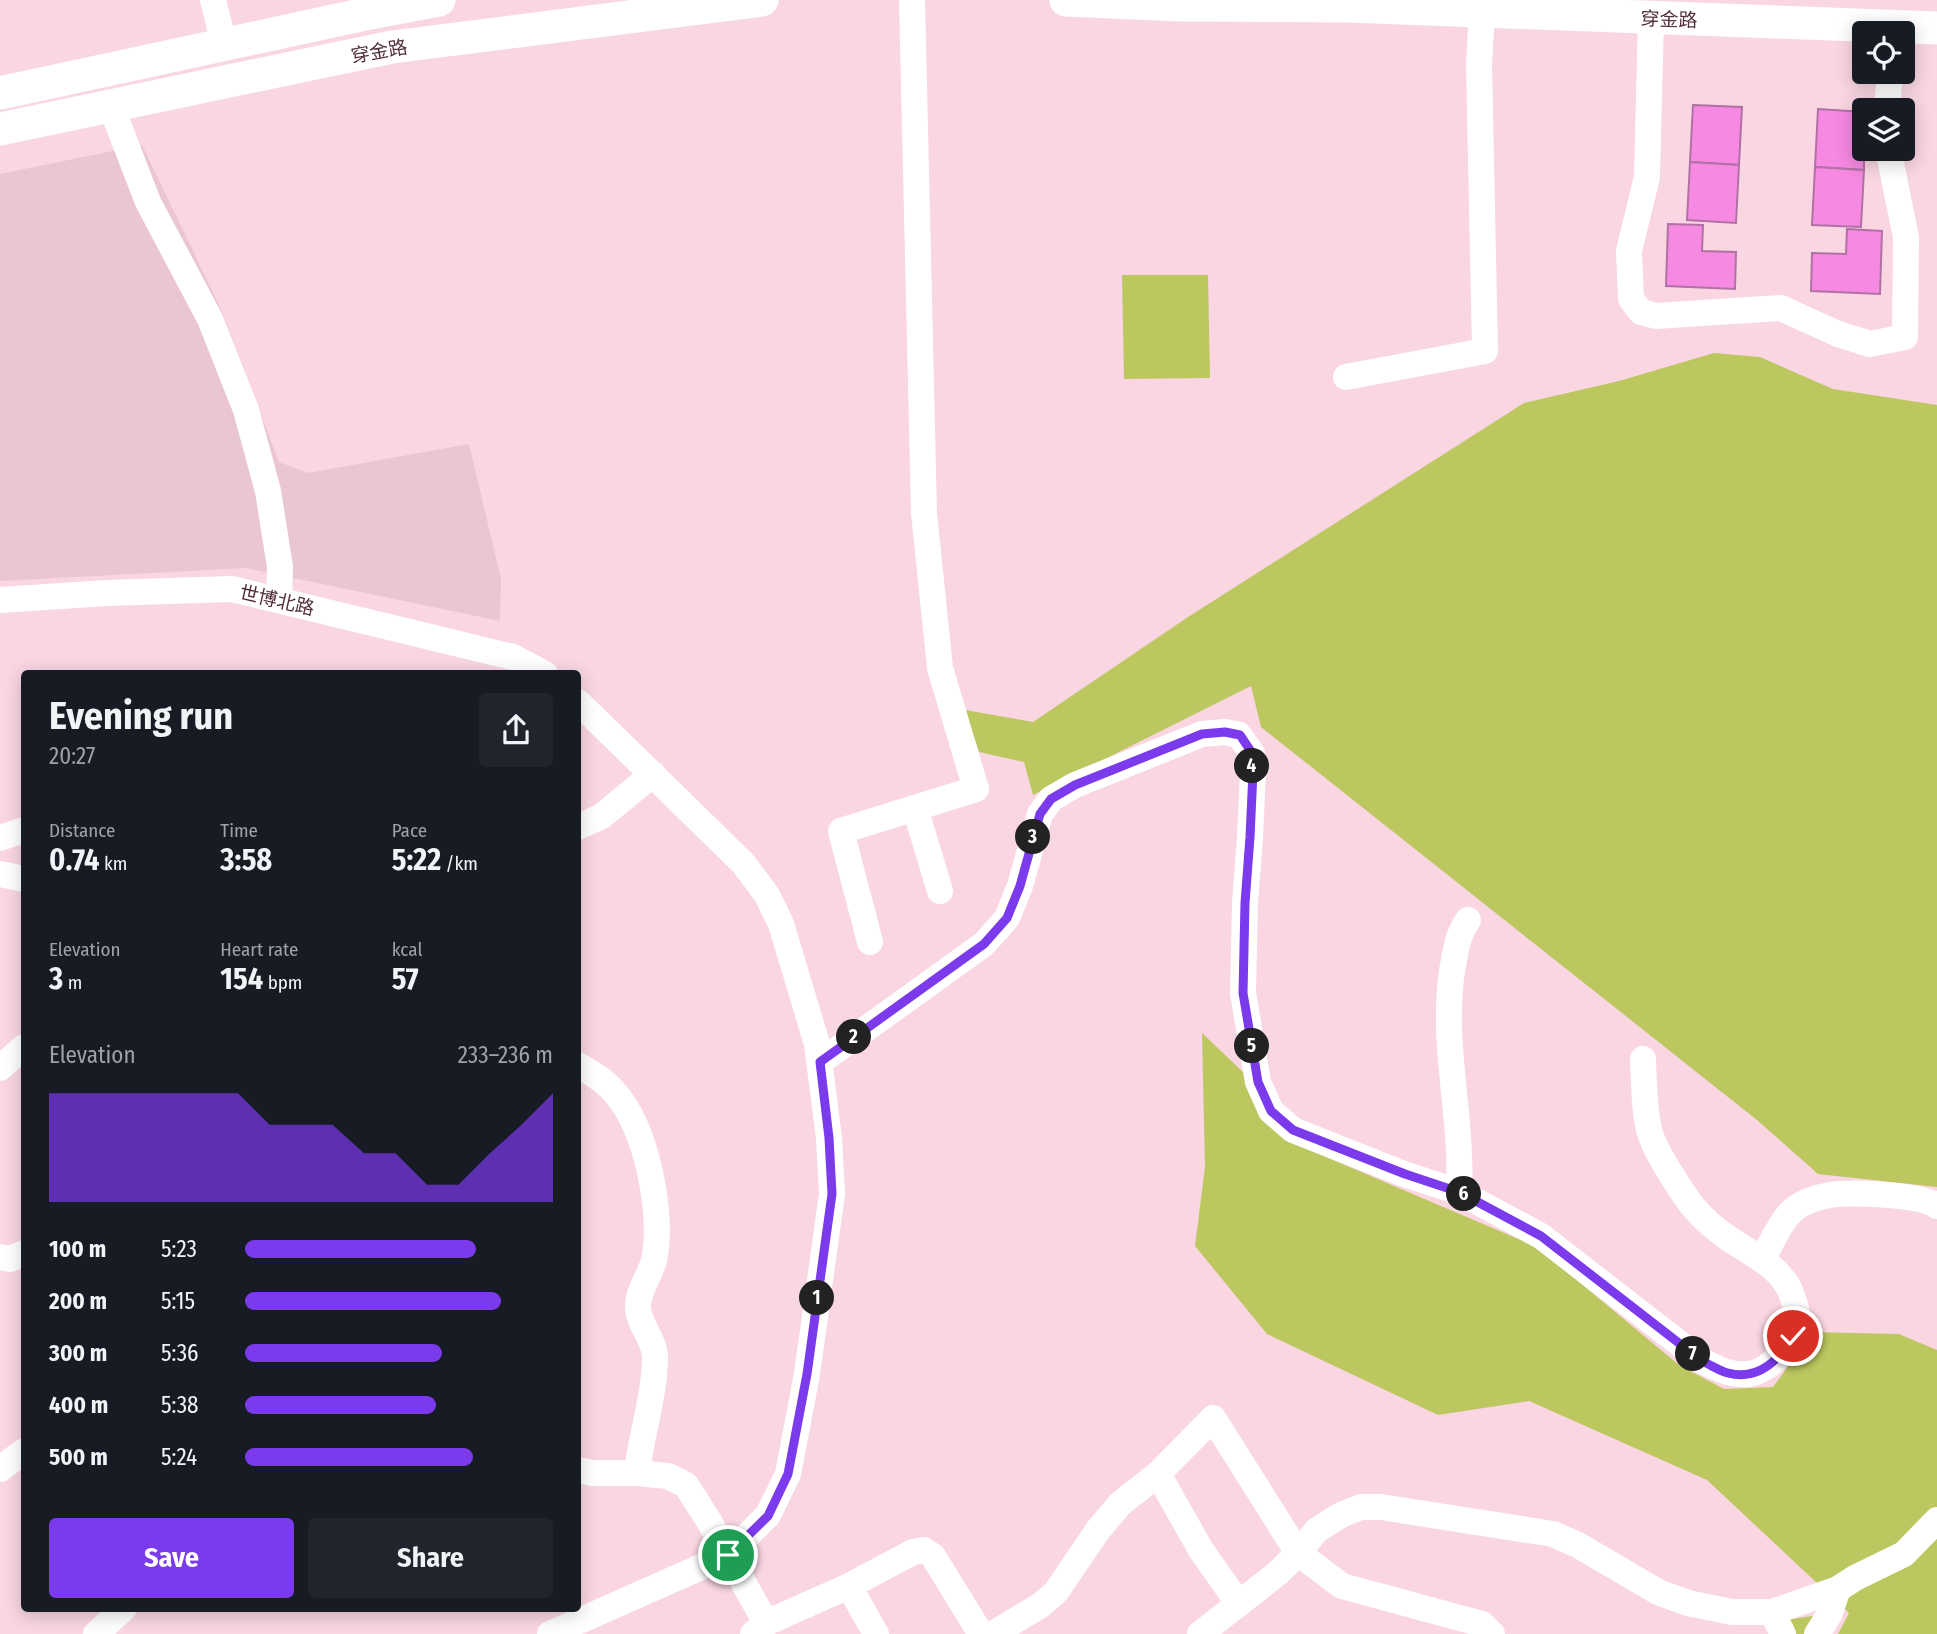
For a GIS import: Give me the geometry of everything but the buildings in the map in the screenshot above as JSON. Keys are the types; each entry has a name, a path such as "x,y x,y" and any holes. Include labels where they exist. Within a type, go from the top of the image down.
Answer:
{"main road":[{"name":"穿金路","path":"0,93 439,0"},
{"name":"穿金路","path":"0,129 392,47 762,0"},
{"name":"穿金路","path":"1066,0 1179,5 1348,6 1852,27"},
{"name":"穿金路","path":"1915,29 1937,28"}],"street":[{"path":"213,0 224,44"},
{"path":"870,942 841,831 976,789 940,668 925,513 912,0"},
{"path":"1346,377 1485,351 1479,64 1482,11"},
{"path":"1651,18 1647,177 1629,251 1631,299 1641,312 1656,316 1781,308 1838,334 1870,344 1905,337 1906,237 1890,161"},
{"path":"111,106 148,202 211,319 247,410 268,491 280,567 279,600"},
{"name":"世博北路","path":"0,600 232,589 513,657 537,670"},
{"path":"550,1634 728,1555 768,1516 788,1474 807,1374 832,1194 829,1138 817,1044 781,924 767,895 743,863 581,705"},
{"path":"820,1062 984,944 1007,918 1020,886 1040,814 1051,799 1075,785 1202,734 1225,732 1240,735 1252,753 1243,993 1258,1082 1271,1111 1293,1130 1459,1192 1541,1236 1702,1361 1728,1373 1749,1374 1765,1369 1782,1354 1793,1336 1798,1316 1789,1289 1772,1266 1708,1223 1688,1202 1649,1131 1643,1059"},
{"path":"581,826 602,816 653,774"},
{"path":"915,808 940,891"},
{"path":"0,838 21,831"},
{"path":"0,874 21,878"},
{"path":"1459,1192 1460,1166 1449,1042 1448,995 1458,936 1468,920"},
{"path":"0,1068 21,1050"},
{"path":"581,1067 594,1074 616,1094 630,1116 646,1155 656,1210 654,1261 640,1293 638,1309 655,1353 653,1385 640,1444 637,1473"},
{"path":"1762,1259 1790,1212 1827,1196 1847,1194 1912,1198 1932,1202 1937,1206"},
{"path":"0,1257 10,1259 21,1254"},
{"path":"993,1634 1041,1605 1056,1592 1119,1504 1158,1474 1213,1418 1298,1553 1342,1586 1482,1624 1492,1634"},
{"path":"0,1469 21,1453"},
{"path":"581,1470 668,1476 686,1485 728,1555 759,1628 849,1586 913,1552 924,1550 933,1556 981,1634"},
{"path":"1158,1474 1201,1550 1239,1604"},
{"path":"1200,1634 1278,1573 1317,1530 1341,1515 1362,1507 1381,1507 1553,1534 1578,1545 1658,1592 1688,1603 1777,1623 1854,1578 1904,1554 1937,1520"},
{"path":"849,1586 876,1634"},
{"path":"1817,1634 1829,1615 1838,1589"},
{"path":"96,1634 120,1612"}],"shaded area":[{"path":"142,145 220,307 279,462 308,473 469,444 501,579 500,621 246,568 0,581 0,174"}],"green space":[{"path":"1122,275 1208,275 1210,378 1124,379"},
{"path":"1714,353 1760,357 1833,389 1937,405 1937,1187 1818,1174 1757,1120 1261,727 1251,686 1033,795 1024,762 979,752 965,710 1033,722 1188,617 1524,403 1619,381"},
{"path":"1202,1033 1243,1072 1260,1114 1284,1139 1537,1247 1679,1365 1724,1389 1773,1387 1808,1332 1899,1334 1937,1350 1937,1634 1838,1634 1849,1613 1707,1480 1529,1401 1438,1415 1267,1334 1195,1246 1205,1167"},
{"path":"1818,1615 1807,1634 1794,1634 1787,1620"}],"route":[{"path":"728,1555 768,1516 788,1474 807,1374 832,1194 820,1062 984,944 1007,918 1020,886 1040,814 1051,799 1075,785 1202,734 1225,732 1240,735 1252,753 1243,993 1258,1082 1271,1111 1293,1130 1459,1192 1541,1236 1702,1361 1728,1373 1749,1374 1765,1369 1782,1354 1793,1336"}]}
